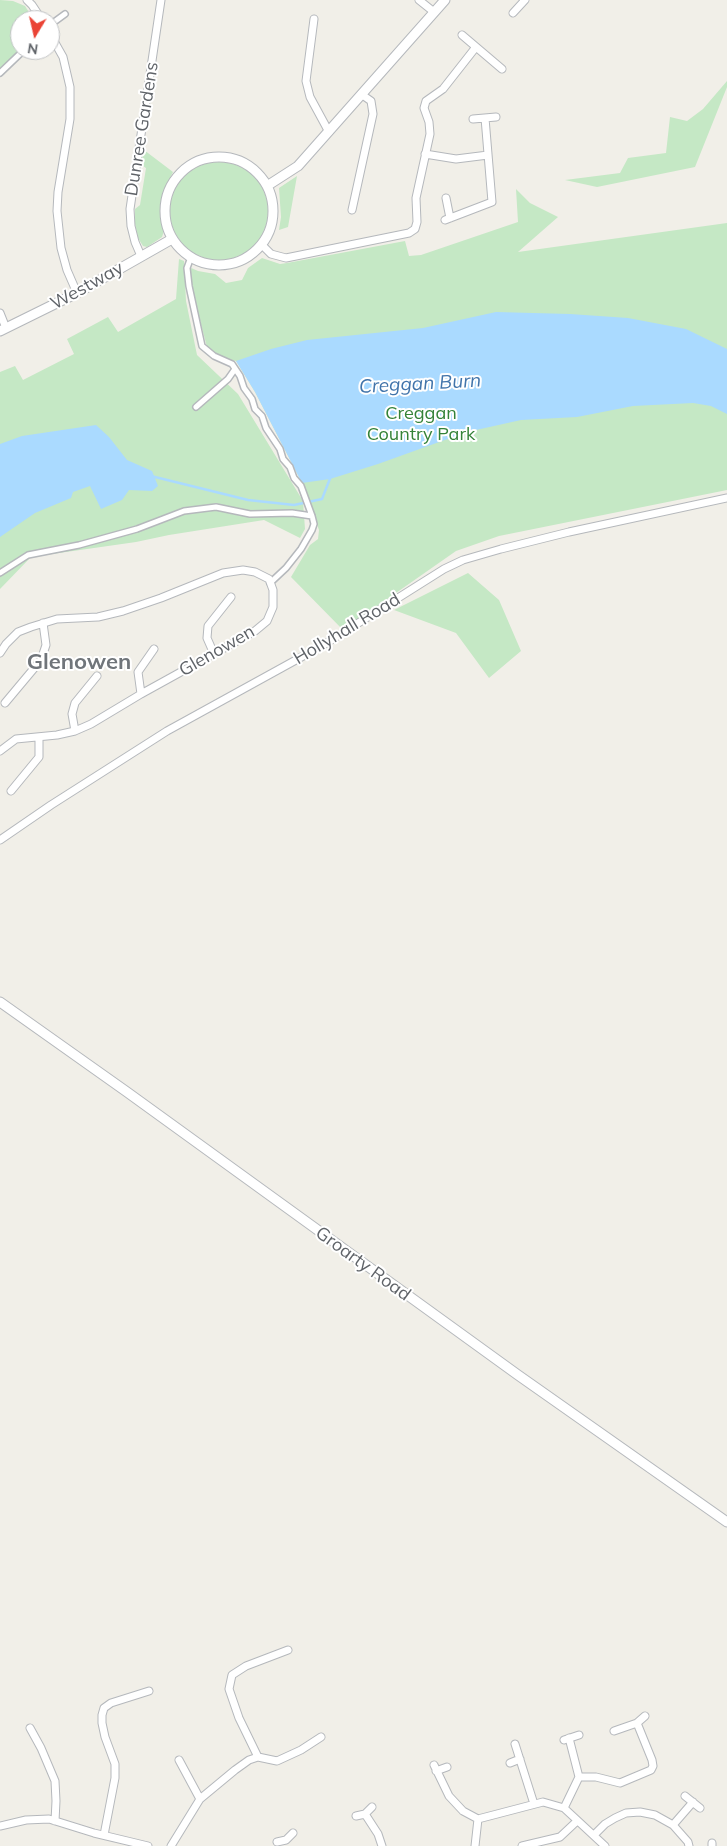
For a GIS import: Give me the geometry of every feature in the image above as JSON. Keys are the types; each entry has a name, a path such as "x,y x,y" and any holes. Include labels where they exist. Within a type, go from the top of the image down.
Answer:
{"street":[{"path":"27,0 35,10"},
{"name":"Dunree Gardens","path":"141,256 135,242 130,209 162,0"},
{"path":"419,0 434,12"},
{"path":"267,186 298,166 445,0"},
{"path":"513,12 525,0"},
{"path":"60,18 65,14"},
{"path":"314,20 306,81 310,97 329,132"},
{"path":"462,35 502,69"},
{"path":"262,245 271,254 286,258 409,233 415,229 417,222 416,198 430,134 429,122 424,108 426,101 443,89 476,47"},
{"path":"60,52 70,87 70,119 58,192 57,211 61,248 67,270 77,293"},
{"path":"0,73 14,60"},
{"path":"352,210 373,114 371,102 361,94"},
{"path":"472,119 496,117"},
{"path":"446,198 448,219 492,202 485,118"},
{"path":"425,154 456,159 488,155"},
{"path":"227,158 251,168 267,186 272,198 272,223 262,245 241,261 228,265 202,263 180,249 172,239 166,219 166,199 175,181 189,166 208,159 227,158"},
{"name":"Westway","path":"3,330 77,293 172,239"},
{"path":"0,653 18,632 43,623 57,619 98,616 123,611 223,573 243,570 255,572 265,576 270,583 286,568 301,549 312,530 314,524 312,516 301,486 283,459 280,449 266,428 262,416 255,409 240,376 232,364 214,356 202,346 189,286 187,268 191,257"},
{"path":"0,313 3,330"},
{"path":"196,406 228,379 235,369"},
{"name":"Hollyhall Road","path":"0,840 51,804 167,731 325,644 444,569 463,560 549,537 727,498"},
{"path":"0,573 28,555 79,546 137,529 184,511 216,507 250,514 292,513 312,516"},
{"name":"Glenowen","path":"0,751 16,739 75,731 91,724 140,694 255,631 267,621 274,604 273,590 270,583"},
{"path":"214,654 207,638 208,626 231,597"},
{"path":"5,703 41,660 46,645 43,623"},
{"path":"140,694 138,672 154,650"},
{"path":"75,731 72,714 75,703 96,676"},
{"path":"11,792 39,757 39,737"},
{"name":"Groarty Road","path":"0,1002 510,1370 727,1522"},
{"path":"258,1757 239,1718 229,1689 232,1675 246,1666 288,1650"},
{"path":"104,1835 116,1778 115,1764 102,1723 104,1708 111,1703 149,1690"},
{"path":"614,1731 637,1723 645,1716"},
{"path":"580,1777 596,1777 620,1783 651,1770 653,1766 637,1723"},
{"path":"30,1728 45,1756 54,1781 55,1821"},
{"path":"564,1808 580,1777 566,1739 579,1735"},
{"path":"171,1846 200,1799 234,1770 249,1760 258,1757 278,1761 302,1750 320,1736"},
{"path":"515,1744 534,1804"},
{"path":"510,1763 520,1759"},
{"path":"179,1760 200,1799"},
{"path":"448,1767 435,1768 449,1796 463,1811 478,1819 543,1802 551,1803 564,1808 605,1846"},
{"path":"685,1796 700,1808"},
{"path":"673,1825 692,1802"},
{"path":"356,1816 365,1814 372,1806"},
{"path":"594,1836 605,1824 615,1818 640,1812 655,1815 673,1825 689,1846"},
{"path":"365,1814 378,1834 382,1846"},
{"path":"0,1826 26,1820 48,1819 128,1844 148,1846"},
{"path":"475,1846 478,1819"},
{"path":"522,1846 541,1844 560,1837 577,1821"},
{"path":"277,1842 287,1843 293,1833"}],"green space":[{"path":"0,0 13,1 25,6 28,10 10,10 11,60 0,70"},
{"path":"727,81 727,87 695,167 597,187 565,180 620,173 628,158 666,153 670,117 687,121 703,109"},
{"path":"144,150 173,172 163,192 160,206 164,231 162,237 147,247 143,246 138,238 135,224 135,209 140,205 146,168 141,165"},
{"path":"219,162 238,166 254,176 264,192 268,211 264,230 254,246 238,256 219,260 200,256 184,246 174,230 170,211 174,192 184,176 200,166"},
{"path":"297,176 288,227 279,230 281,217 279,188"},
{"name":"Creggan Country Park","path":"516,189 530,203 558,217 518,252 727,223 727,490 499,536 456,551 343,630 291,577 310,545 318,539 319,530 302,483 255,392 236,361 219,357 207,347 190,283 189,267 198,271 215,274 226,283 242,280 248,268 262,258 280,264 405,241 409,256 421,255 518,222"},
{"path":"179,259 184,261 186,301 197,355 238,394 303,501 305,529 300,538 264,520 136,542 31,557 0,589 0,372 15,366 23,380 74,354 67,339 108,317 118,332 176,299"},
{"path":"468,573 499,600 521,651 489,678 456,633 394,610"}],"water":[{"path":"496,312 628,318 686,329 727,349 727,414 711,406 693,403 633,406 577,417 521,420 467,432 330,479 302,483 255,392 236,361 271,349 307,340 423,328"},
{"path":"96,425 109,437 127,460 152,471 158,486 152,491 129,490 122,500 101,509 90,486 73,492 71,498 35,513 0,537 0,444 22,436"}],"waterway":[{"name":"Creggan Burn","path":"151,476 248,500 294,505 322,499 331,476"}],"district":[{"name":"Glenowen","path":"79,662"}]}
